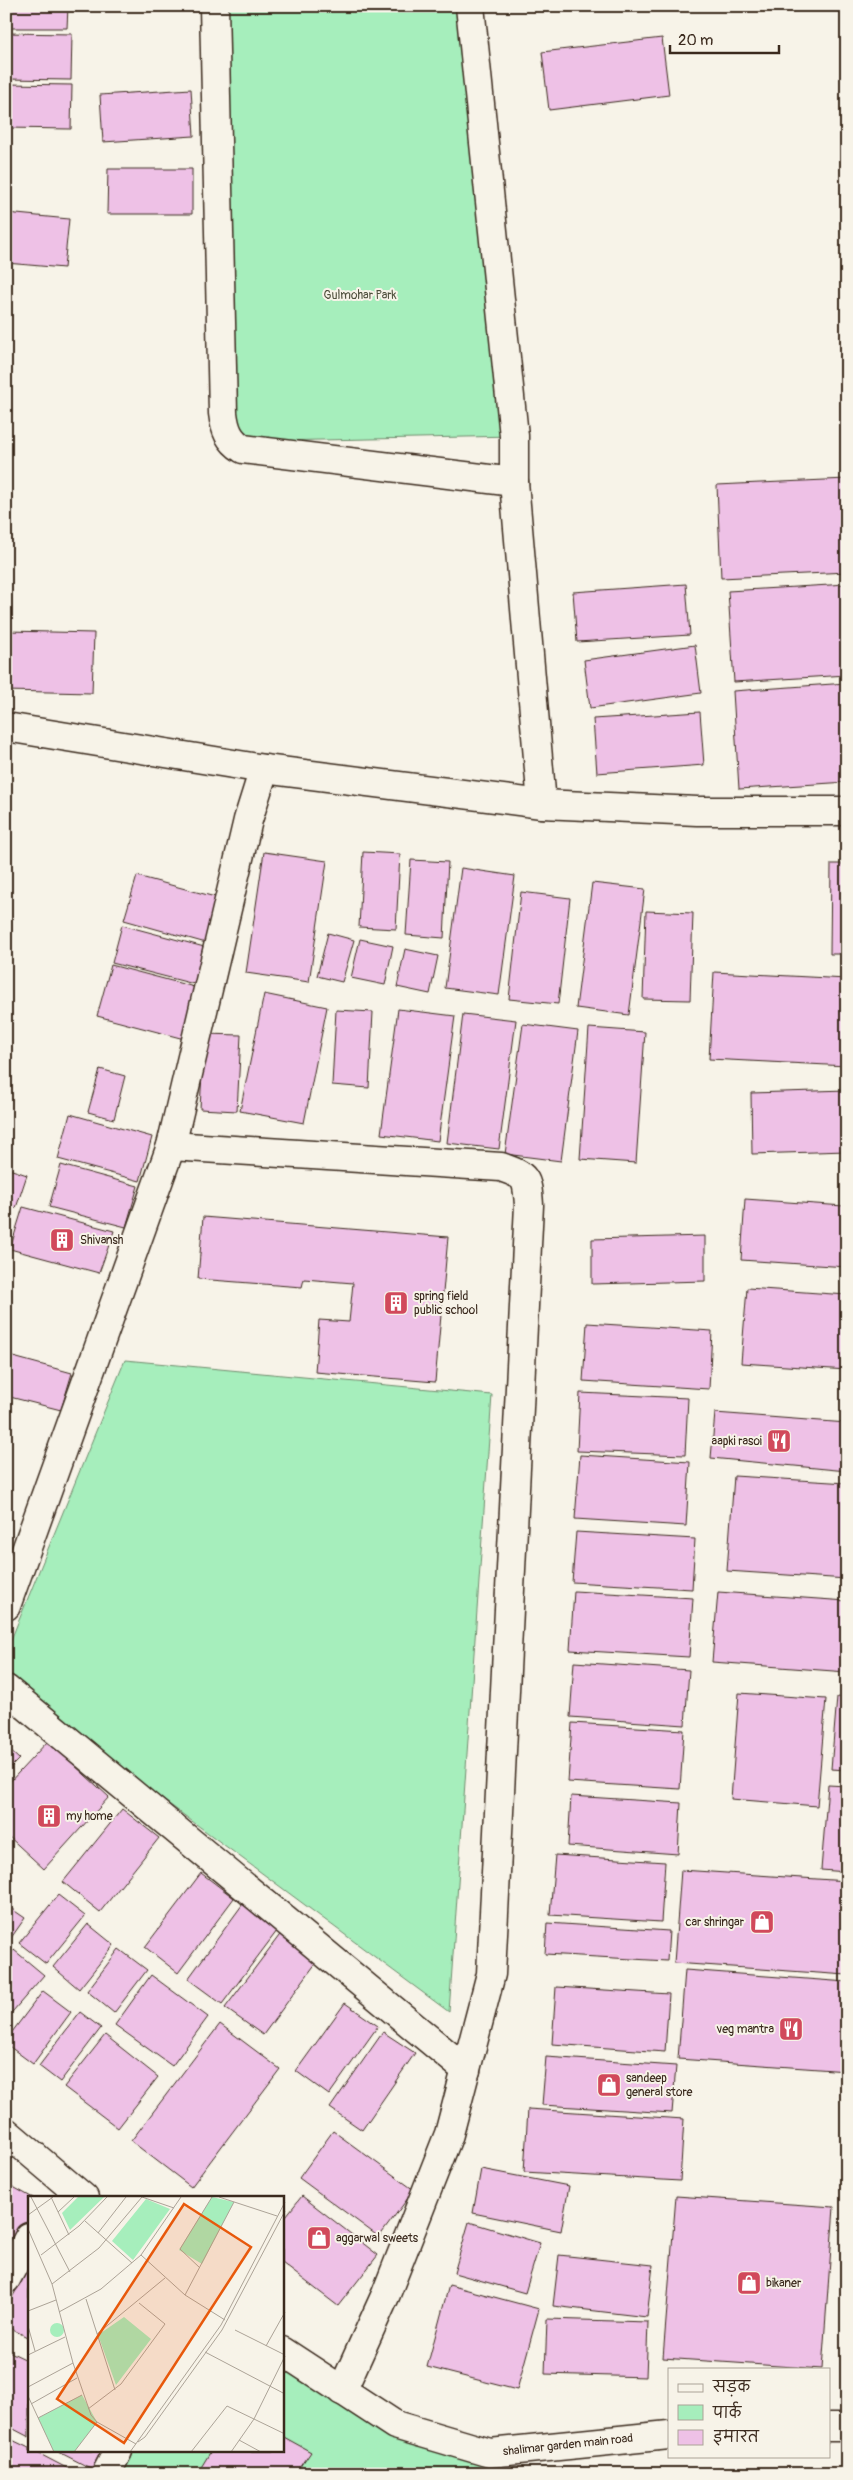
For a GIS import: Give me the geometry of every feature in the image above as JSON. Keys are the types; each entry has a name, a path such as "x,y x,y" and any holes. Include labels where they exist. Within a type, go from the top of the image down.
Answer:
{"street":[{"path":"214,6 223,413 225,428 232,442 243,449 514,482"},
{"path":"470,6 514,436 514,482 542,804"},
{"path":"6,727 264,768 542,804 697,811 847,811"},
{"path":"6,1606 171,1146 248,820 264,768"},
{"path":"171,1146 501,1167 520,1174 528,1186 529,1205 491,1974 449,2134 386,2294 342,2391"},
{"path":"6,1689 466,2070"},
{"path":"6,2132 55,2188 78,2196"},
{"path":"6,2279 28,2239"},
{"name":"shalimar garden main road","path":"284,2351 395,2425 489,2463 668,2435"},
{"path":"830,2427 847,2427"},
{"path":"106,2474 117,2452"}],"green space":[{"name":"Gulmohar Park","path":"214,6 470,6 514,436 225,442"},
{"path":"125,1360 492,1395 449,2012 6,1683 6,1652"},
{"path":"284,2352 395,2425 490,2453 489,2474 106,2474 117,2452 284,2452"}],"building":[{"path":"6,6 68,6 67,28 6,28"},
{"path":"6,33 72,34 71,80 6,79"},
{"path":"662,38 669,95 549,110 542,52"},
{"path":"6,84 72,85 71,129 6,128"},
{"path":"191,89 194,136 103,142 100,95"},
{"path":"108,169 192,169 192,214 107,214"},
{"path":"6,213 69,219 64,268 6,263"},
{"path":"847,479 847,572 721,578 717,485"},
{"path":"686,584 690,635 577,642 573,592"},
{"path":"847,584 847,675 734,682 728,591"},
{"path":"8,631 94,633 92,693 6,691"},
{"path":"695,645 701,693 590,708 584,660"},
{"path":"847,683 847,782 739,789 733,691"},
{"path":"700,712 704,765 597,773 593,719"},
{"path":"264,852 327,861 309,982 246,973"},
{"path":"363,852 400,854 396,929 359,927"},
{"path":"411,860 448,862 444,938 406,935"},
{"path":"831,864 847,864 847,954 830,954"},
{"path":"461,868 515,876 499,995 445,988"},
{"path":"137,876 219,898 206,943 124,920"},
{"path":"592,883 645,889 629,1015 576,1008"},
{"path":"521,892 570,898 558,1004 509,999"},
{"path":"646,911 693,913 690,1000 643,999"},
{"path":"122,925 208,948 198,985 112,963"},
{"path":"328,933 354,940 342,982 317,976"},
{"path":"360,939 393,946 385,985 351,978"},
{"path":"405,949 438,956 430,994 397,987"},
{"path":"111,965 202,989 188,1040 97,1016"},
{"path":"714,972 847,979 847,1066 709,1059"},
{"path":"264,994 327,1007 304,1123 240,1111"},
{"path":"398,1009 455,1016 438,1141 381,1134"},
{"path":"336,1010 373,1012 369,1088 332,1085"},
{"path":"463,1014 516,1020 499,1149 447,1143"},
{"path":"523,1024 578,1031 561,1161 505,1154"},
{"path":"589,1028 645,1032 636,1163 580,1159"},
{"path":"204,1034 241,1035 237,1111 200,1109"},
{"path":"100,1069 125,1076 114,1119 88,1112"},
{"path":"847,1090 847,1151 752,1154 751,1093"},
{"path":"70,1114 152,1137 140,1181 58,1159"},
{"path":"61,1165 138,1186 126,1227 49,1207"},
{"path":"6,1168 27,1175 16,1208 6,1205"},
{"path":"847,1173 847,1267 741,1260 745,1199 844,1206"},
{"name":"Shivansh","path":"23,1207 114,1231 99,1273 10,1249"},
{"path":"6,1211 13,1214 6,1234"},
{"name":"spring field public school","path":"203,1217 448,1237 435,1382 315,1372 319,1320 349,1322 353,1283 304,1279 302,1287 198,1279"},
{"path":"705,1236 705,1281 592,1284 592,1239"},
{"path":"747,1288 847,1295 847,1370 741,1363"},
{"path":"587,1323 712,1331 709,1389 583,1381"},
{"path":"6,1355 72,1373 61,1410 6,1396"},
{"path":"580,1393 688,1398 685,1455 577,1451"},
{"name":"aapki rasoi","path":"715,1413 847,1423 847,1471 711,1458"},
{"path":"580,1455 690,1462 686,1526 575,1519"},
{"path":"734,1476 847,1483 847,1579 727,1571"},
{"path":"576,1532 695,1539 692,1589 572,1582"},
{"path":"574,1591 693,1598 689,1657 570,1650"},
{"path":"718,1592 847,1601 847,1672 712,1662"},
{"path":"574,1662 689,1670 685,1725 570,1717"},
{"path":"739,1693 826,1699 817,1806 731,1799"},
{"path":"837,1697 847,1698 847,1770 831,1769"},
{"path":"572,1723 684,1730 680,1789 568,1782"},
{"name":"my home","path":"48,1741 109,1797 44,1869 6,1834 6,1786"},
{"path":"6,1747 19,1759 6,1772"},
{"path":"828,1785 847,1786 847,1872 821,1870"},
{"path":"571,1796 681,1803 678,1854 568,1846"},
{"path":"122,1809 159,1838 100,1912 63,1882"},
{"path":"555,1855 665,1862 661,1922 550,1915"},
{"name":"car shringar","path":"681,1870 847,1881 847,1975 674,1963"},
{"path":"201,1873 234,1898 178,1973 145,1947"},
{"path":"58,1895 85,1916 46,1964 19,1943"},
{"path":"245,1901 280,1927 222,2004 188,1979"},
{"path":"6,1905 25,1918 6,1945"},
{"path":"547,1923 669,1931 667,1961 545,1954"},
{"path":"88,1924 114,1945 79,1989 53,1967"},
{"path":"282,1932 319,1959 263,2035 225,2008"},
{"path":"119,1949 147,1970 114,2013 87,1991"},
{"path":"14,1950 44,1975 7,2018 6,1959"},
{"path":"685,1970 847,1982 847,2071 678,2059"},
{"path":"151,1975 208,2017 172,2066 115,2025"},
{"path":"556,1987 669,1994 665,2052 552,2044"},
{"path":"43,1991 71,2012 33,2064 6,2044 6,2040"},
{"path":"345,2003 378,2026 329,2095 296,2071"},
{"path":"80,2012 101,2028 60,2082 39,2066"},
{"path":"220,2024 280,2069 191,2187 131,2141"},
{"path":"383,2032 415,2053 362,2130 330,2108"},
{"path":"105,2035 158,2077 118,2128 64,2087"},
{"name":"sandeep general store","path":"546,2057 676,2066 672,2113 542,2105"},
{"path":"528,2109 684,2119 680,2181 524,2172"},
{"path":"333,2131 414,2190 379,2237 299,2178"},
{"path":"481,2169 569,2186 561,2231 473,2213"},
{"path":"6,2183 29,2196 28,2228 14,2251 6,2247"},
{"name":"aggarwal sweets","path":"302,2196 378,2255 338,2306 284,2265 284,2218"},
{"name":"bikaner","path":"676,2196 834,2207 822,2368 663,2358"},
{"path":"469,2222 540,2243 525,2293 454,2273"},
{"path":"559,2255 653,2265 647,2317 553,2306"},
{"path":"28,2270 28,2337 6,2326 6,2308"},
{"path":"449,2285 539,2309 517,2390 427,2367"},
{"path":"547,2319 648,2322 646,2377 545,2374"},
{"path":"6,2350 28,2361 28,2436 6,2425"},
{"path":"6,2437 28,2448 28,2452 36,2452 78,2474 6,2474"},
{"path":"284,2437 311,2452 296,2474 197,2474 210,2452 284,2452"},
{"path":"59,2452 100,2452 92,2469"}],"place":[{"name":"Shivansh","path":"62,1240"},
{"name":"spring field public school","path":"396,1303"},
{"name":"aapki rasoi","path":"779,1441"},
{"name":"my home","path":"49,1816"},
{"name":"car shringar","path":"762,1922"},
{"name":"veg mantra","path":"791,2029"},
{"name":"sandeep general store","path":"609,2085"},
{"name":"aggarwal sweets","path":"319,2238"},
{"name":"bikaner","path":"749,2283"}]}
